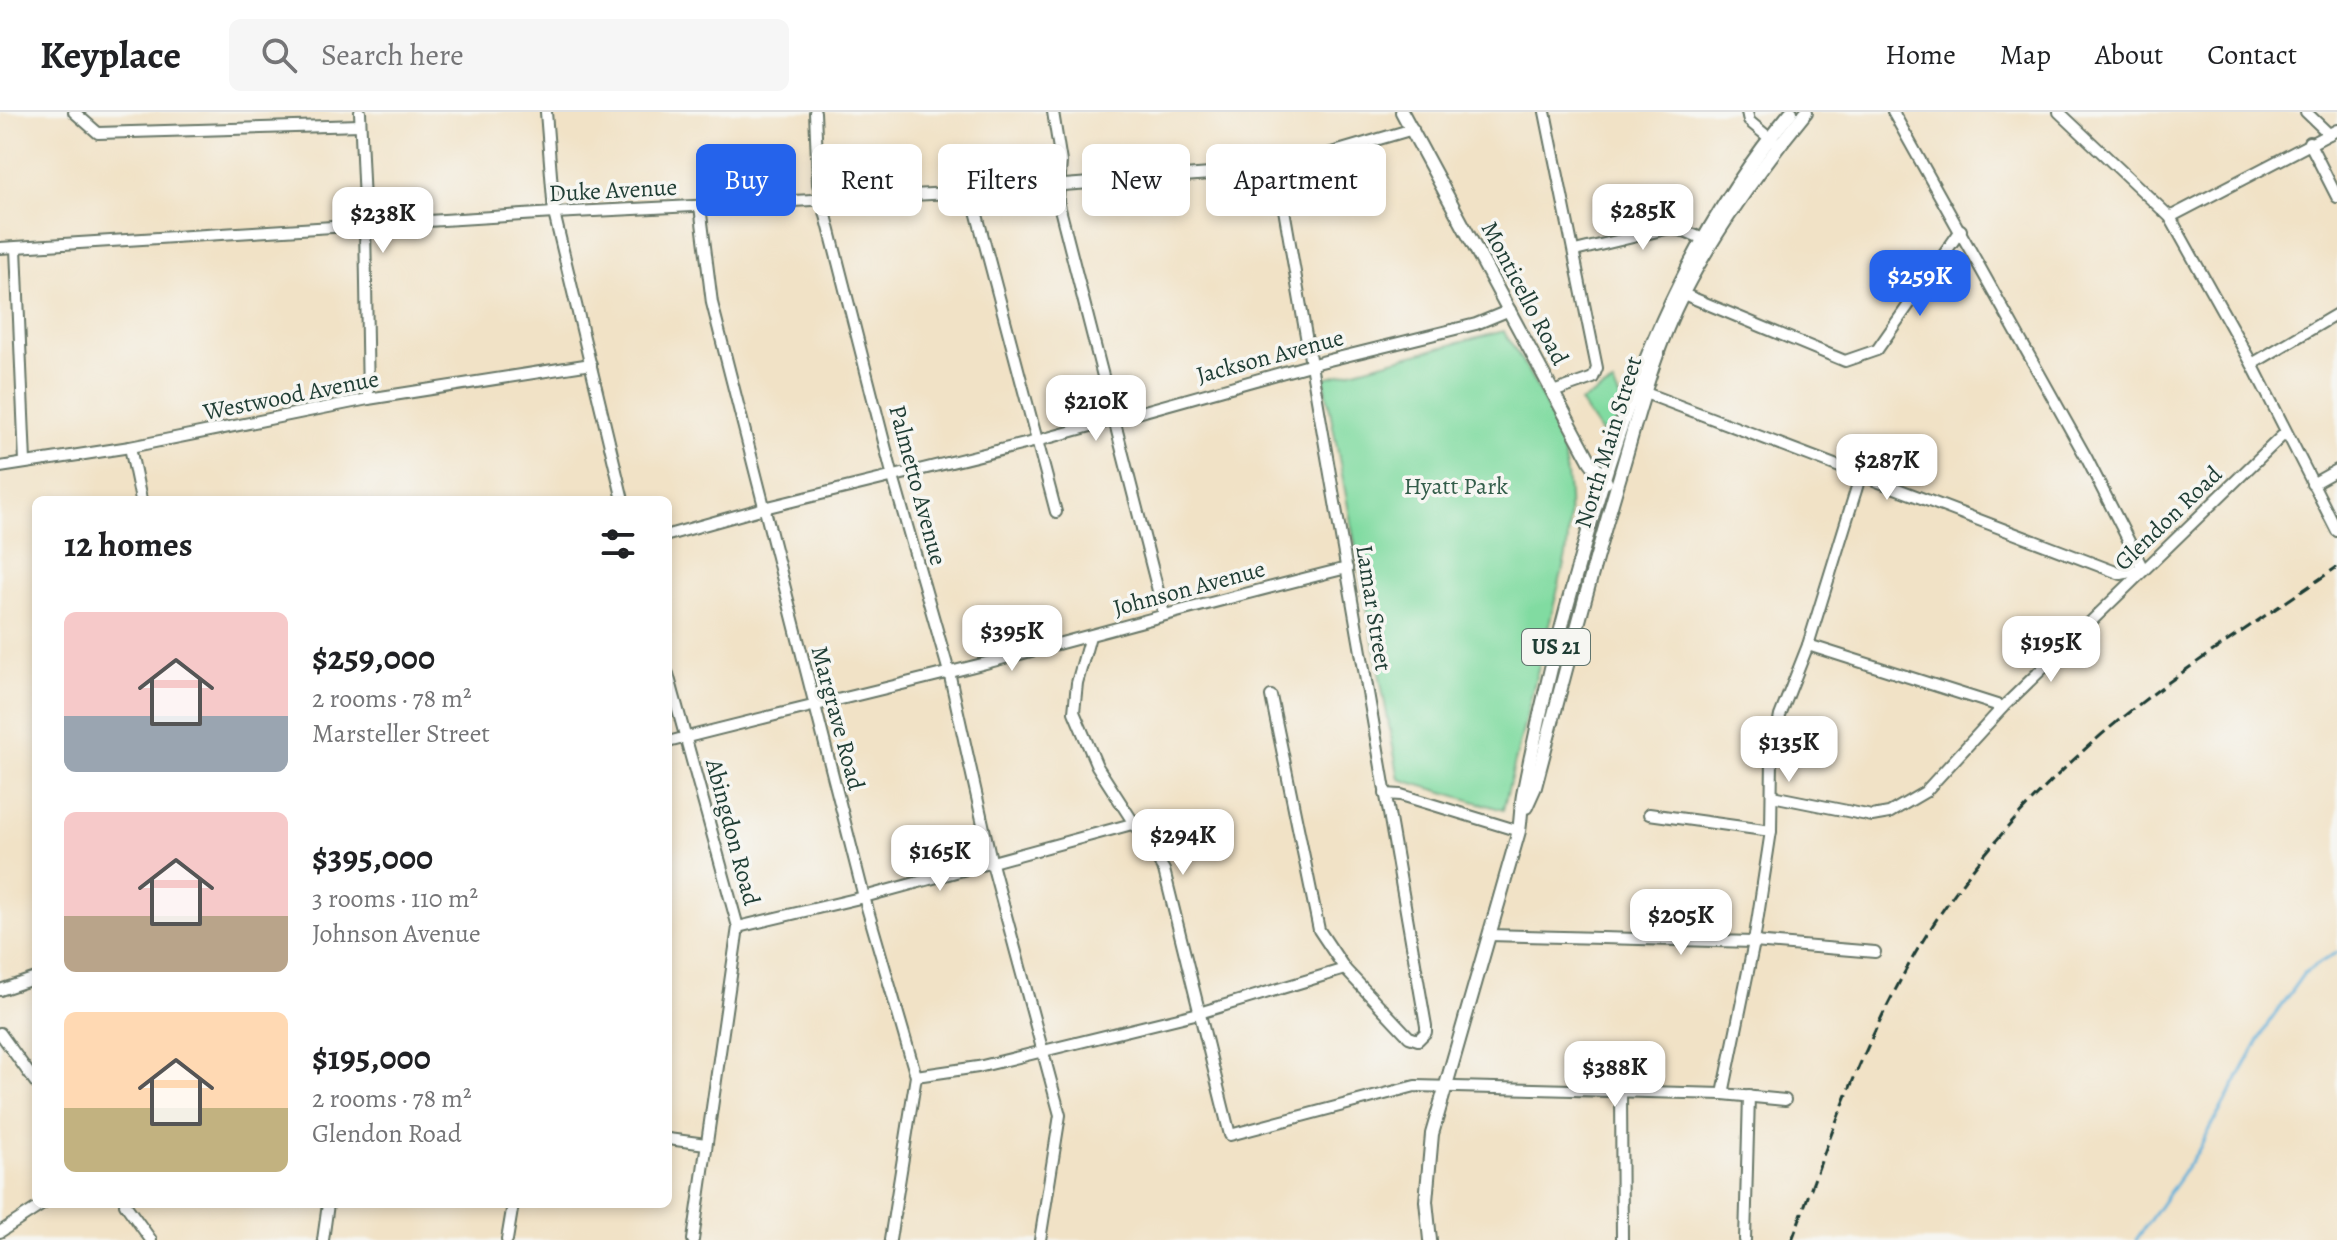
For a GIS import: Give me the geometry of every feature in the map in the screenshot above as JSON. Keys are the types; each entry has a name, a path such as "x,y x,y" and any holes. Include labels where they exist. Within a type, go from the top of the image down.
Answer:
{"main road":[{"name":"Monticello Road","path":"1402,112 1590,461 1602,479 1616,488"},
{"name":"North Main Street","path":"1520,824 1522,799 1564,613 1602,479 1679,292 1707,241 1791,112"},
{"name":"North Main Street","path":"1774,142 1806,112"},
{"name":"North Main Street","path":"1430,1240 1426,1201 1432,1134 1520,824 1535,787 1639,391"}],"street":[{"path":"74,112 98,133 360,125"},
{"path":"360,112 368,399"},
{"path":"546,112 554,213 622,496"},
{"name":"Palmetto Avenue","path":"815,112 816,144"},
{"path":"1053,112 1058,144"},
{"path":"1545,112 1597,368 1593,378 1553,392"},
{"path":"1747,112 1749,121 1774,142"},
{"path":"1639,391 2121,574 2143,569 2087,459 1893,112"},
{"path":"2059,112 2170,217 2252,364 2337,531"},
{"path":"2306,112 2333,132"},
{"name":"Duke Avenue","path":"1362,144 1413,129"},
{"path":"2170,217 2333,132"},
{"path":"2309,142 2337,197"},
{"name":"Duke Avenue","path":"1066,185 1206,175"},
{"name":"Duke Avenue","path":"0,248 696,206"},
{"name":"Margrave Road","path":"701,216 712,303 864,897 916,1076 890,1240"},
{"name":"Palmetto Avenue","path":"827,216 893,477 949,672 991,860 1060,1115 1040,1240"},
{"path":"977,216 1056,512"},
{"path":"1062,216 1164,614"},
{"name":"Lamar Street","path":"1286,216 1426,1032 1418,1040 1409,1037 1345,969"},
{"path":"1575,251 1670,228 1707,241"},
{"path":"1679,292 1845,361 1877,350 1961,230"},
{"path":"16,248 25,462"},
{"name":"Jackson Avenue","path":"672,534 1037,441 1313,364 1476,324 1510,310"},
{"path":"2252,364 2337,314"},
{"name":"Westwood Avenue","path":"0,467 130,447 368,399 591,364"},
{"name":"Glendon Road","path":"1772,796 1872,816 1889,813 1925,792 2003,707 2285,433"},
{"path":"130,447 140,496"},
{"path":"2312,484 2337,470"},
{"path":"1723,1094 1754,942 1771,831 1772,758 1780,716 1808,645 1861,474"},
{"name":"Johnson Avenue","path":"672,741 1347,568"},
{"path":"1090,636 1077,683 1074,712 1097,766 1164,870 1230,1135 1415,1086 1723,1094 1785,1100"},
{"path":"1808,645 2003,707"},
{"name":"Abingdon Road","path":"672,688 738,927 693,1240"},
{"path":"916,1076 978,1067 1199,1013 1345,969 1319,930 1271,696"},
{"path":"1385,794 1401,795 1520,824"},
{"path":"1649,814 1771,831"},
{"path":"738,927 864,897 1132,824"},
{"path":"1489,935 1754,942 1875,952"},
{"path":"0,990 32,979"},
{"path":"0,1033 32,1077"},
{"path":"1621,1092 1622,1240"},
{"path":"1745,1240 1749,1096"},
{"path":"672,1140 706,1144"},
{"path":"0,1232 37,1208"},
{"path":"128,1208 151,1240"},
{"path":"323,1240 327,1208"},
{"path":"507,1240 512,1208"}],"green space":[{"name":"Hyatt Park","path":"1504,331 1536,386 1558,437 1569,491 1569,522 1566,556 1503,810 1399,779 1324,378"},
{"path":"1613,384 1622,403 1614,428 1601,433 1580,402"}],"waterway":[{"path":"2136,1240 2198,1151 2269,1022 2304,973 2337,952"}],"railway":[{"path":"1792,1240 1841,1110 1883,1014 1936,919 1980,860 2055,777 2111,727 2173,679 2337,567"}]}
